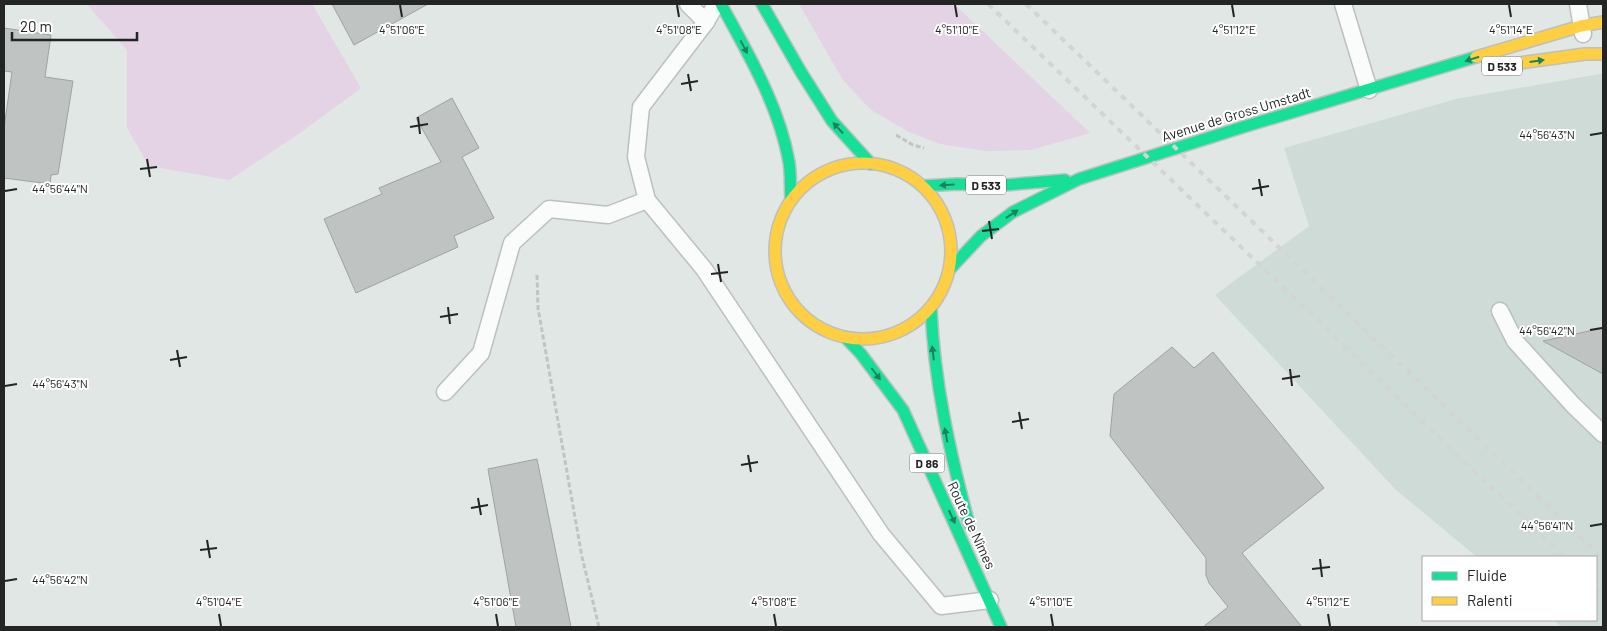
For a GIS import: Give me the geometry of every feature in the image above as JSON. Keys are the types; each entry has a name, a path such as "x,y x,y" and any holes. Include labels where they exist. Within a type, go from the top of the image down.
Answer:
{"main road":[{"path":"721,4 764,84 778,121 788,159 791,200"},
{"path":"762,4 832,121 872,164"},
{"name":"Avenue de Gross Umstadt","path":"950,269 981,236 1013,212 1079,179 1243,127 1582,26 1603,22"},
{"name":"Avenue de Gross Umstadt","path":"1402,80 1585,54 1603,54"},
{"path":"853,164 872,164 899,170 923,186 935,200 944,215 950,233 952,251 946,283 931,308 906,328 892,335 860,339 845,337 815,325 792,303 784,290 777,268 775,244 778,228 791,200 804,186 818,176 835,168 853,164"},
{"name":"Avenue de Gross Umstadt","path":"923,186 957,184 1005,185 1079,179"},
{"name":"Route de Nîmes","path":"931,308 932,345 938,397 990,600"},
{"name":"Route de Nîmes","path":"845,337 861,354 902,410 1001,627"}],"lane":[{"path":"688,4 706,22"},
{"path":"716,4 706,22 641,107 636,157 647,200 704,269 881,534 941,606 990,600"},
{"path":"1343,4 1369,90"},
{"path":"1578,4 1585,54"},
{"path":"445,392 481,353 512,243 549,209 608,215 647,200"},
{"path":"1500,311 1514,341 1573,405 1603,434"}],"path":[{"path":"888,130 913,145 930,150"},
{"path":"537,274 538,308 582,557 599,627"}],"shaded area":[{"path":"87,4 312,4 361,88 300,133 229,180 149,166 127,128 127,50"},
{"path":"799,4 954,4 1090,133 1031,150 986,151 940,144 909,132 871,110 843,80"},
{"path":"1603,74 1603,627 1562,627 1554,621 1597,621 1597,556 1476,556 1396,490 1215,295 1309,226 1284,148 1456,99"}],"building":[{"path":"332,4 428,4 354,45"},
{"path":"4,28 51,35 45,77 73,81 58,174 51,175 50,184 4,178 4,128 12,72 4,71"},
{"path":"452,98 479,148 462,157 494,218 454,236 458,247 356,293 324,219 382,194 379,188 441,162 416,118"},
{"path":"1603,328 1603,374 1543,341"},
{"path":"1172,347 1194,368 1213,352 1324,488 1242,553 1302,627 1203,627 1228,607 1209,583 1206,575 1206,558 1110,436 1114,394"},
{"path":"537,459 571,627 516,627 488,469"}],"railway":[{"path":"988,4 1563,556"},
{"path":"1026,4 1603,559"},
{"path":"1597,589 1603,595"}],"traffic: fast":[{"path":"721,4 752,61 778,120 789,162 791,200"},
{"path":"762,4 832,121 871,164"},
{"path":"950,269 981,236 1013,212 1079,179 1243,127 1476,57"},
{"path":"923,186 957,184 1005,185 1065,180"},
{"path":"931,308 939,390 955,471 969,524"},
{"path":"845,337 861,354 903,410 1001,627"}],"traffic: slow":[{"path":"1476,57 1581,26 1603,22"},
{"path":"1490,67 1585,54 1603,54"},
{"path":"863,163 897,170 919,183 931,195 944,217 951,251 944,285 931,307 919,319 897,332 863,339 829,332 807,319 795,307 782,285 775,251 782,217 795,195 807,183 829,170 863,163"}]}
